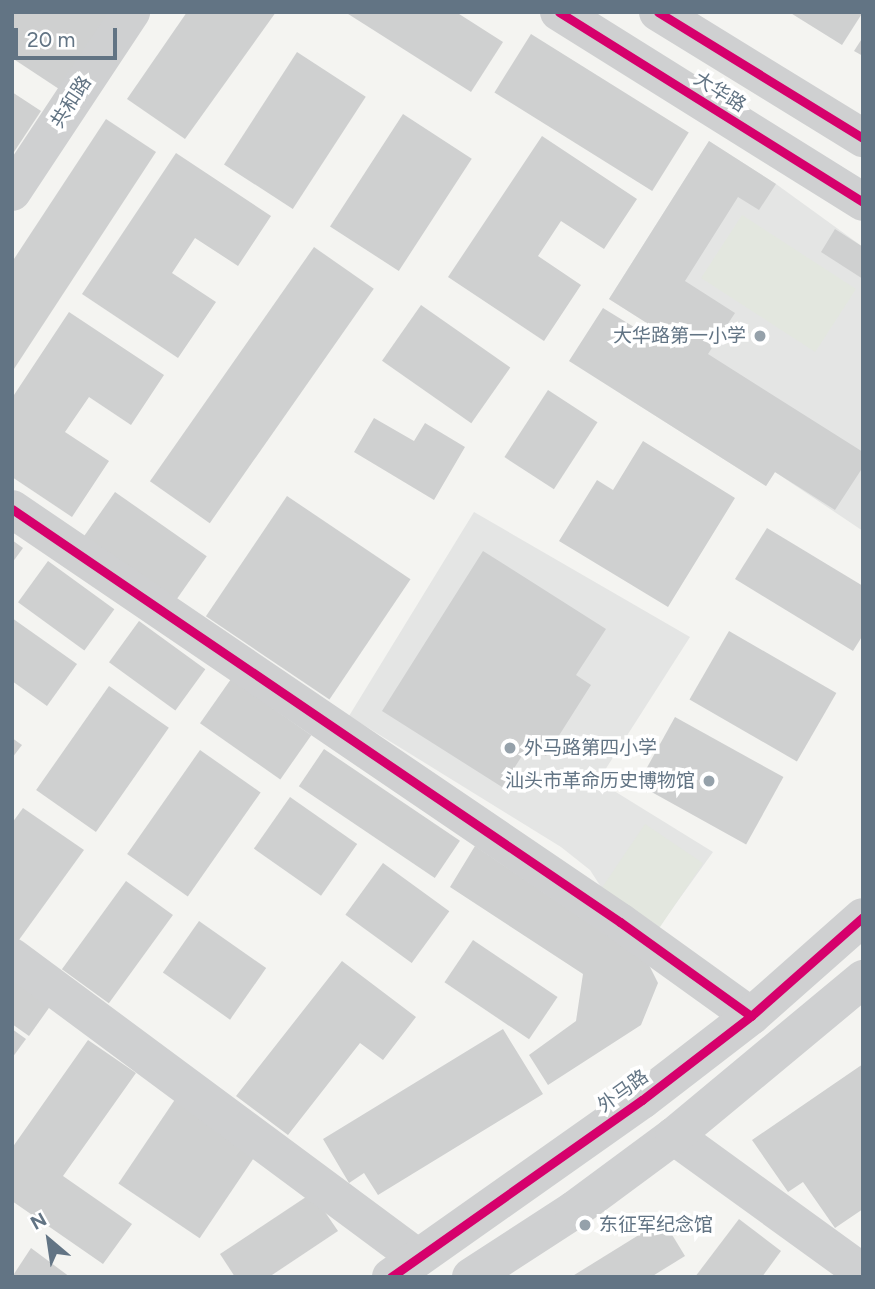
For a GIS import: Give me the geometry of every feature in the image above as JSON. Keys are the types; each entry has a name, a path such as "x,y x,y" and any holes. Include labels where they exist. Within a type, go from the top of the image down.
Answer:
{"street":[{"name":"共和路","path":"13,188 131,12"},
{"name":"大华路","path":"559,12 863,202"},
{"name":"大华路","path":"658,12 863,138"},
{"path":"12,509 621,922 751,1016"},
{"name":"外马路","path":"405,1267 642,1100 751,1016 863,917"},
{"path":"12,957 405,1267"},
{"path":"471,1277 574,1210 674,1136 863,979"},
{"path":"674,1136 863,1273"}],"shaded area":[{"name":"大华路第一小学","path":"709,141 776,184 863,247 863,531 775,472 766,486 621,394 661,332 609,299"},
{"path":"742,215 856,289 815,352 701,278"},
{"name":"外马路第四小学","path":"474,512 690,637 598,781 713,852 654,934 601,887 590,870 561,847 349,716"},
{"path":"645,824 703,863 660,927 602,888"}],"building":[{"path":"12,12 110,12 59,89 12,58"},
{"path":"187,12 276,12 185,139 127,99"},
{"path":"345,12 456,12 503,42 471,92"},
{"path":"789,12 863,12 842,45"},
{"path":"531,34 689,133 652,191 494,93"},
{"path":"863,37 863,56 854,51"},
{"path":"297,52 366,97 293,209 224,164"},
{"path":"12,92 41,111 12,155"},
{"path":"403,114 472,159 399,271 330,226"},
{"path":"106,119 156,152 12,372 12,262"},
{"path":"542,136 637,199 604,249 561,221 538,256 581,285 544,341 448,277"},
{"path":"709,141 776,184 759,210 738,197 685,281 735,313 708,354 863,452 863,467 835,510 775,472 766,486 569,361 603,308 655,340 661,332 609,299"},
{"path":"176,153 271,216 238,266 195,238 172,273 216,302 178,358 82,294"},
{"path":"835,229 863,247 863,279 821,252"},
{"path":"314,247 374,289 210,523 150,481"},
{"path":"421,305 510,368 471,423 382,361"},
{"path":"69,312 164,375 131,425 89,397 65,432 109,461 72,517 12,477 12,398"},
{"path":"548,390 597,422 554,489 504,457"},
{"path":"374,418 414,441 425,423 465,447 434,500 354,452"},
{"path":"643,441 735,498 668,607 559,541 597,480 613,490"},
{"path":"115,492 207,556 176,600 84,536"},
{"path":"287,496 411,579 329,700 206,616"},
{"path":"767,528 863,586 863,635 853,651 735,579"},
{"path":"12,540 23,548 12,563"},
{"path":"483,551 606,629 576,675 591,685 546,756 529,745 502,787 382,711"},
{"path":"48,561 114,609 84,650 18,602"},
{"path":"12,618 77,664 47,706 12,681"},
{"path":"139,621 205,669 175,710 109,662"},
{"path":"729,631 836,693 797,761 690,699"},
{"path":"231,679 311,735 280,779 200,723"},
{"path":"109,686 169,728 96,832 36,790"},
{"name":"汕头市革命历史博物馆","path":"675,717 783,777 746,844 638,784"},
{"path":"12,738 22,745 12,758"},
{"path":"324,749 460,841 435,878 299,786"},
{"path":"200,750 261,792 188,896 127,854"},
{"path":"290,797 357,844 321,896 254,849"},
{"path":"23,808 84,850 16,944 12,942 12,823"},
{"path":"475,846 648,963 658,983 641,1025 548,1085 529,1055 576,1021 583,974 450,887"},
{"path":"383,863 449,911 412,963 345,915"},
{"path":"126,881 173,915 109,1003 62,969"},
{"path":"199,921 266,968 230,1020 163,973"},
{"path":"473,940 558,997 529,1039 444,982"},
{"path":"342,961 416,1017 383,1060 360,1043 288,1135 236,1096"},
{"path":"12,966 56,998 29,1036 12,1024"},
{"path":"12,1029 26,1039 12,1058"},
{"path":"503,1029 543,1094 378,1195 364,1173 349,1183 323,1139"},
{"path":"88,1040 136,1073 63,1176 132,1224 103,1264 12,1201 12,1148"},
{"path":"863,1064 863,1209 835,1228 803,1182 788,1192 752,1140"},
{"path":"176,1098 257,1153 200,1238 118,1183"},
{"path":"312,1193 338,1231 269,1277 235,1277 220,1254"},
{"path":"739,1219 781,1251 762,1277 695,1277"},
{"path":"663,1220 685,1256 651,1277 571,1277"},
{"path":"31,1248 70,1277 12,1277"}],"cycle path":[{"path":"559,12 863,202"},
{"path":"658,12 863,138"},
{"path":"12,509 620,922 751,1016"},
{"path":"391,1277 642,1100 751,1016 863,917"}],"place":[{"name":"大华路第一小学","path":"760,336"},
{"name":"外马路第四小学","path":"510,748"},
{"name":"汕头市革命历史博物馆","path":"709,781"},
{"name":"东征军纪念馆","path":"585,1225"}]}
